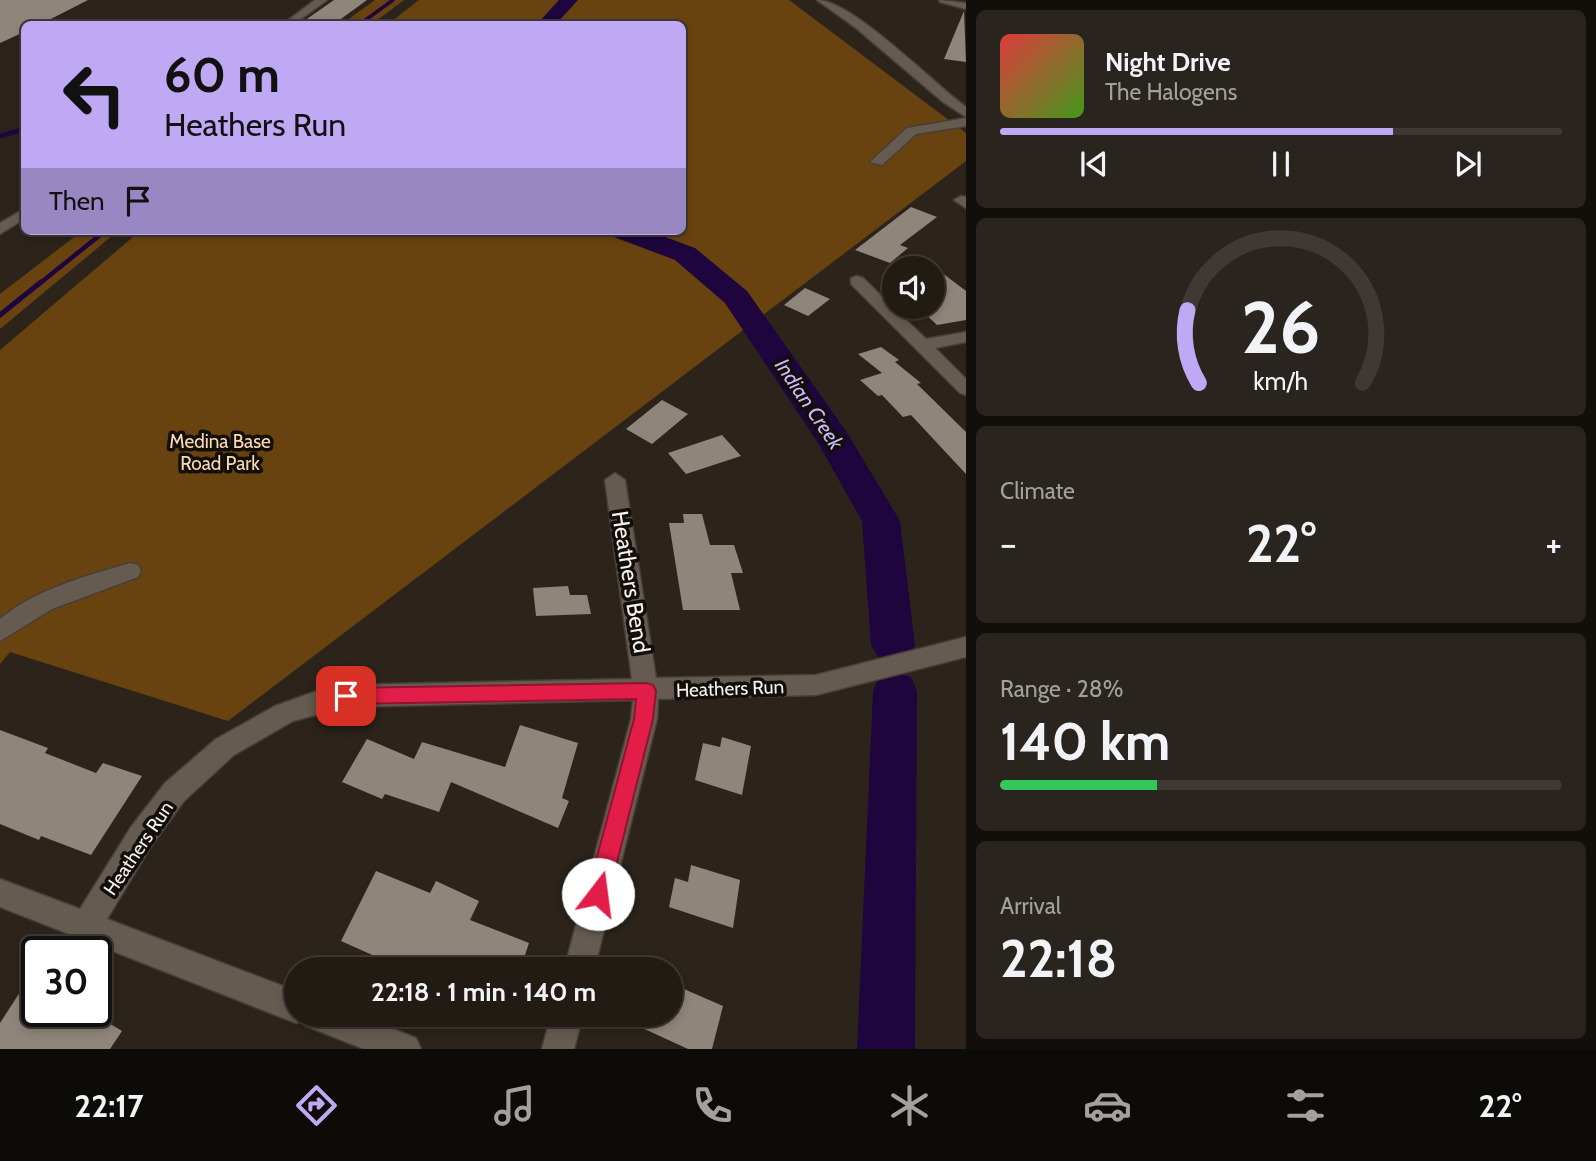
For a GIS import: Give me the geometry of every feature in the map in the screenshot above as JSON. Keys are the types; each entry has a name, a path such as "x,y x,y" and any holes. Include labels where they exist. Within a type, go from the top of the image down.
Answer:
{"street":[{"path":"292,21 322,0"},
{"path":"821,0 853,20 928,85 966,113"},
{"path":"944,0 966,6"},
{"path":"877,162 912,131 966,122"},
{"path":"0,230 21,215"},
{"path":"857,281 966,389"},
{"path":"922,345 966,337"},
{"name":"Heathers Bend","path":"582,957 644,719 646,691 615,480"},
{"path":"0,632 12,621 44,603 130,571"},
{"name":"Heathers Run","path":"86,926 162,807 194,774 262,726 303,706 346,696 816,685 966,647"},
{"path":"0,893 284,1002"},
{"path":"348,1027 405,1049"},
{"path":"558,1049 564,1027"}],"green space":[{"path":"375,0 404,0 376,21 346,21"},
{"name":"Medina Base Road Park","path":"419,0 789,0 966,133 966,161 228,721 10,652 0,664 0,350 135,235 686,235 686,21 392,21"},
{"path":"77,235 113,235 0,329 0,294"}],"building":[{"path":"0,0 88,0 47,21 21,21 21,33 0,43"},
{"path":"334,0 367,0 338,21 304,21"},
{"path":"964,11 966,62 944,59"},
{"path":"911,207 937,217 900,245 908,248 898,256 882,256 882,260 855,250"},
{"path":"945,275 966,291 966,320 937,325 931,319 945,319"},
{"path":"805,288 830,299 808,316 784,305"},
{"path":"881,347 899,360 895,362 921,383 917,384 966,432 966,474 911,415 903,417 882,395 878,396 860,380 882,373 858,354"},
{"path":"662,400 688,414 652,444 626,429"},
{"path":"722,435 741,456 686,474 668,453"},
{"path":"683,514 702,514 710,545 734,545 743,573 731,573 740,610 683,610 669,523 684,523"},
{"path":"568,586 570,595 587,595 591,614 536,616 533,588"},
{"path":"520,725 578,743 562,798 569,801 558,828 451,782 439,812 385,794 382,799 342,782 367,739 414,759 422,742 505,767"},
{"path":"0,730 48,748 45,753 96,773 103,763 142,776 91,855 41,836 39,840 0,824"},
{"path":"722,737 751,746 742,795 695,780 703,743 720,747"},
{"path":"691,865 740,880 733,928 669,907 675,878 688,882"},
{"path":"376,871 430,893 436,881 479,901 470,920 529,943 524,957 377,957 341,941"},
{"path":"683,989 723,1006 712,1049 688,1049 640,1027 683,1027"},
{"path":"21,991 21,1027 112,1027 112,1025 122,1031 110,1049 0,1049 0,1023"}],"waterway":[{"path":"364,21 393,0"},
{"name":"Indian Creek","path":"549,21 569,0"},
{"path":"0,136 21,130"},
{"path":"39,284 100,235"},
{"name":"Indian Creek","path":"635,235 685,254 736,297 834,439 881,521 893,645"},
{"path":"0,315 41,282"},
{"name":"Indian Creek","path":"886,1049 895,691"}],"route":[{"path":"346,696 646,691 644,719 598,894"}]}
